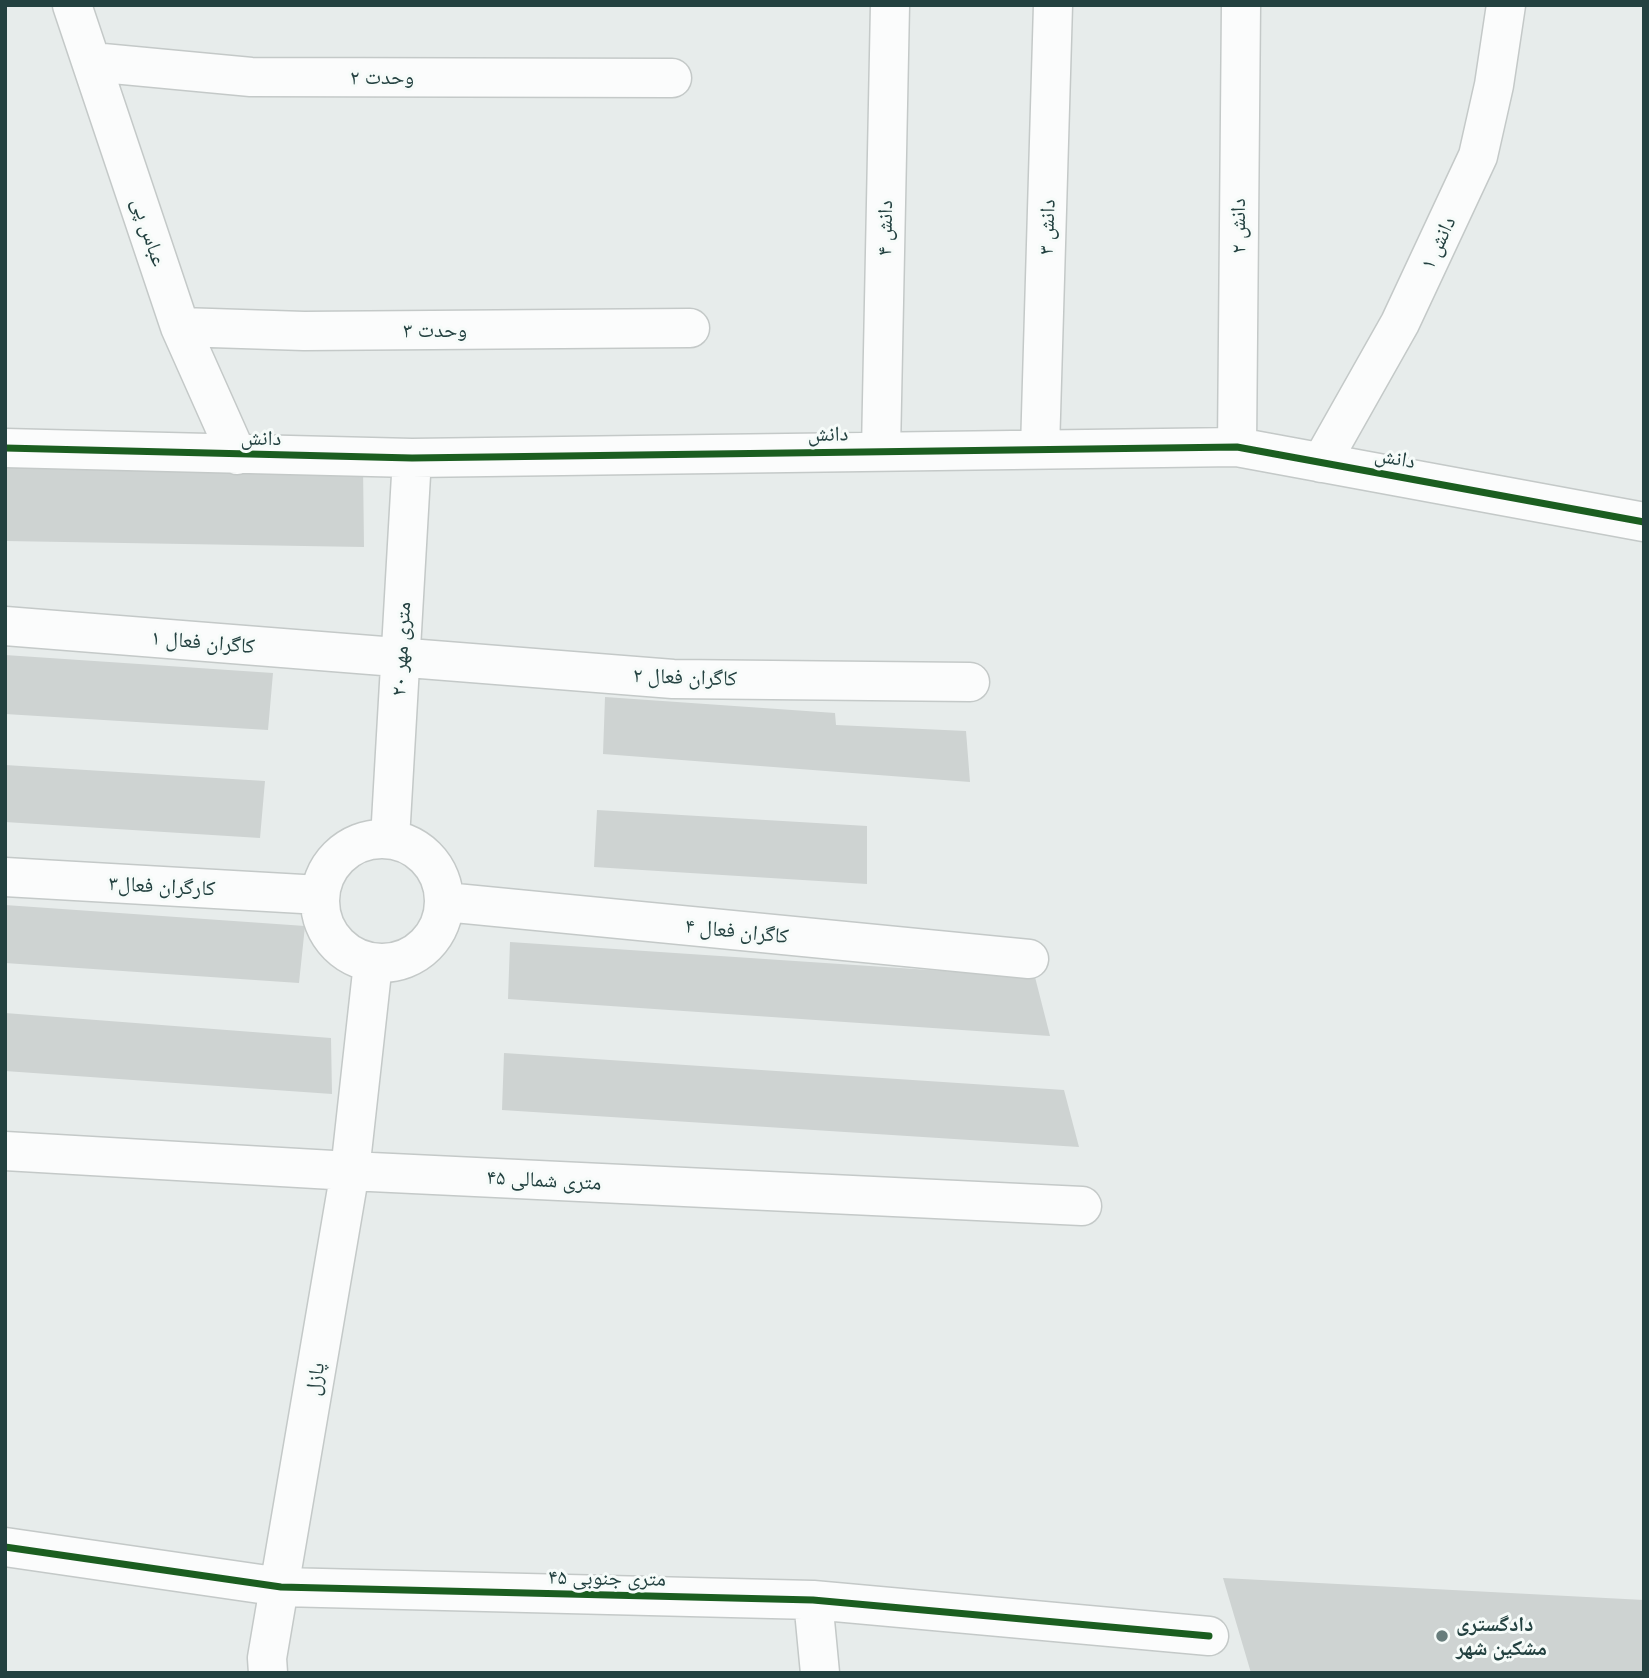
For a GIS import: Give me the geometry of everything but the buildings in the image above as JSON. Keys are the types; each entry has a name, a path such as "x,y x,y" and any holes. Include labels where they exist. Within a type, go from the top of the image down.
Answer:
{"street":[{"name":"عباس پی","path":"72,5 180,327 237,455"},
{"name":"دانش ۴","path":"881,450 890,5"},
{"name":"دانش ۳","path":"1040,449 1053,5"},
{"name":"دانش ۲","path":"1237,447 1241,5"},
{"name":"دانش ۱","path":"1321,463 1400,323 1478,156 1506,5"},
{"name":"وحدت ۲","path":"92,62 251,77 672,78"},
{"name":"وحدت ۳","path":"180,327 304,331 690,328"},
{"name":"دانش","path":"5,448 412,458 1237,447 1644,522"},
{"name":"۲۰ متری مهر","path":"390,839 412,458"},
{"name":"کاگران فعال ۱","path":"5,626 400,658"},
{"name":"کاگران فعال ۲","path":"400,658 673,679 970,682"},
{"path":"390,839 408,844 435,868 442,884 445,902 434,935 422,948 408,958 373,962 351,955 333,939 322,918 320,895 331,864 357,844 390,839"},
{"name":"کارگران فعال۳","path":"5,877 320,895"},
{"name":"کاگران فعال ۴","path":"445,902 1029,959"},
{"path":"350,1171 373,962"},
{"name":"۴۵ متری شمالی","path":"5,1151 350,1171 1082,1206"},
{"name":"پازل","path":"268,1665 350,1171"},
{"name":"۴۵ متری جنوبی","path":"5,1547 281,1587 813,1600 1209,1636"},
{"path":"813,1600 820,1673"}],"cycle path":[{"path":"5,448 412,458 1237,447 1644,522"},
{"path":"5,1547 281,1587 813,1600 1209,1636"}],"place":[{"name":"دادگستری مشکین شهر","path":"1442,1636"}]}
